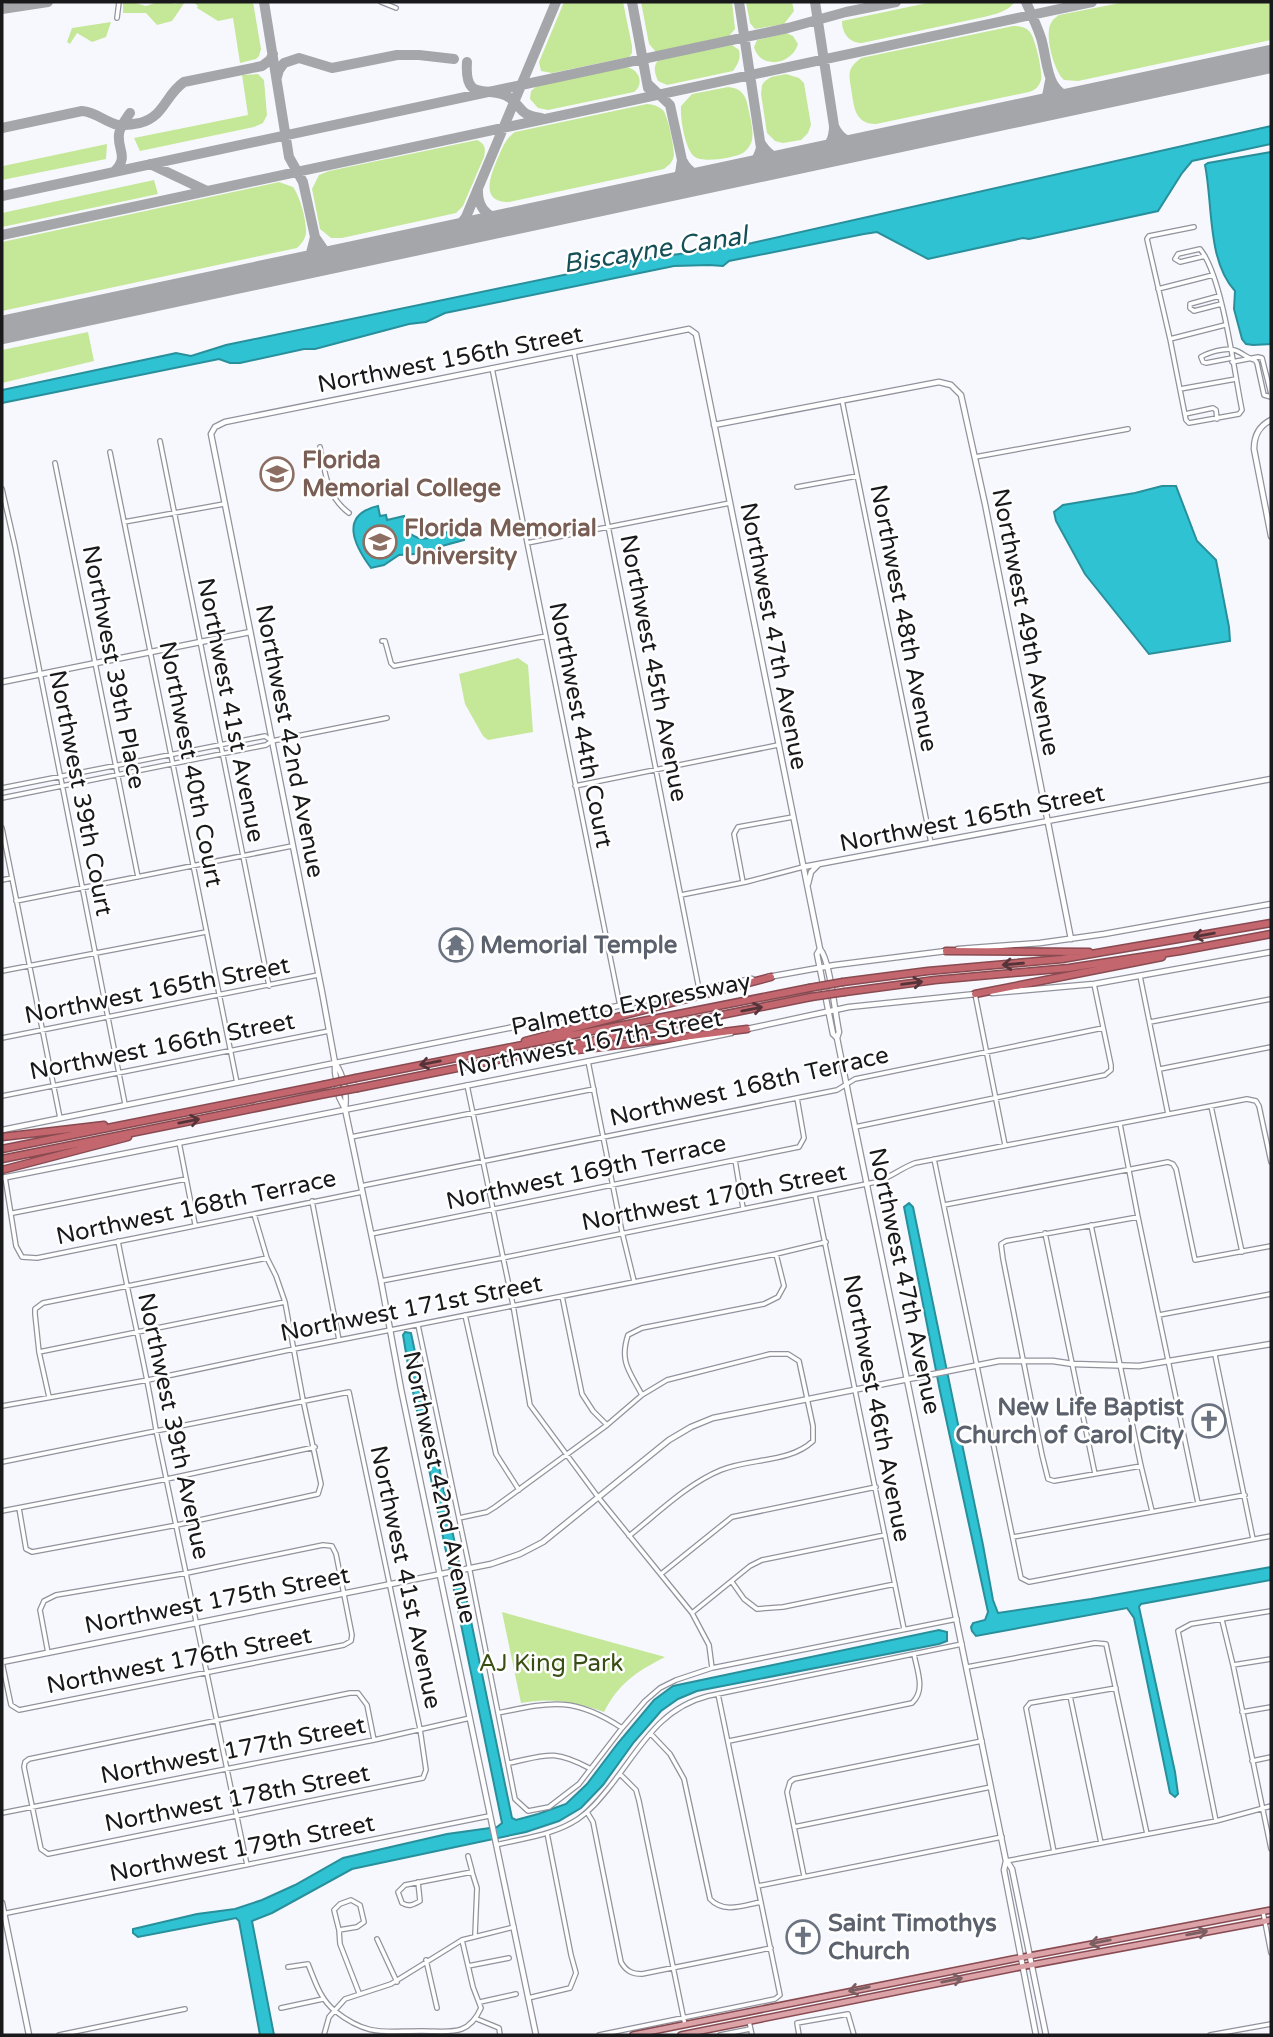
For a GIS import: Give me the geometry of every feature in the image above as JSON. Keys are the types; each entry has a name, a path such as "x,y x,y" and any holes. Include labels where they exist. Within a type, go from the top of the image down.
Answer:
{"highway":[{"name":"Palmetto Expressway","path":"2,1149 809,988 929,971 1105,953 1271,923"},
{"name":"Palmetto Expressway","path":"2,1159 811,998 935,980 1069,968 1271,934"},
{"path":"946,951 1105,953"},
{"path":"975,994 1152,960 1180,951"},
{"path":"507,1048 534,1038 609,1021 771,977"},
{"path":"517,1056 747,1029"},
{"path":"2,1137 89,1125 123,1124"},
{"path":"3,1175 155,1128"}],"main road":[{"path":"633,2035 685,2021 703,2021 1271,1910"},
{"path":"685,2021 679,2035 1268,1920"},
{"path":"1150,1942 1167,1929"},
{"path":"1130,1946 1138,1941 1141,1934"},
{"path":"900,1991 913,1979"},
{"path":"886,1994 895,1988 898,1981"},
{"path":"749,2021 761,2009"},
{"path":"689,2034 703,2021"}],"street":[{"path":"117,18 120,2"},
{"path":"381,2 396,8"},
{"path":"1194,228 1149,236 1147,239 1186,420 1189,423 1239,414 1242,410 1221,304 1205,256 1200,249 1178,254 1175,259 1180,262 1205,256"},
{"path":"1158,289 1213,275"},
{"path":"1219,296 1190,304 1190,308 1194,311 1221,304"},
{"path":"1170,339 1225,325"},
{"name":"Northwest 156th Street","path":"215,427 225,422 694,330"},
{"name":"Northwest 47th Avenue","path":"694,330 803,867 820,948 827,967 839,1032 837,1038 866,1184 992,1787 1006,1861 1004,1870 1036,2035"},
{"path":"1247,358 1230,349 1201,357 1206,363 1247,358 1258,357 1262,358 1271,396 1264,395 1256,361 1247,358"},
{"name":"Northwest 45th Avenue","path":"574,352 699,989"},
{"name":"Northwest 44th Court","path":"492,368 620,1006"},
{"path":"1259,373 1271,370"},
{"path":"1180,389 1236,379"},
{"name":"Northwest 49th Avenue","path":"842,400 939,382 951,385 961,395 1071,939"},
{"path":"714,425 842,400"},
{"name":"Northwest 48th Avenue","path":"842,400 931,843"},
{"path":"1185,414 1213,408 1216,410 1217,419"},
{"path":"1271,420 1256,434 1254,449 1271,536"},
{"name":"Northwest 42nd Avenue","path":"215,427 211,437 335,1063 341,1075 345,1109 401,1389 536,2035"},
{"path":"975,457 1128,429"},
{"name":"Northwest 41st Avenue","path":"160,441 269,986"},
{"path":"320,447 328,487 341,508 349,513"},
{"name":"Northwest 40th Court","path":"110,452 237,1083"},
{"name":"Northwest 39th Place","path":"55,463 138,877"},
{"path":"797,487 858,476"},
{"name":"Northwest 39th Court","path":"2,489 125,1105"},
{"path":"124,522 225,503"},
{"path":"527,543 730,503"},
{"path":"2,682 250,632"},
{"path":"382,641 386,641 394,666 546,636"},
{"path":"2,798 387,718"},
{"path":"2,788 265,736 272,741"},
{"path":"575,786 778,745"},
{"name":"Northwest 165th Street","path":"681,895 744,883 803,867 1271,779"},
{"path":"744,883 735,830 793,817"},
{"path":"2,828 60,1118"},
{"path":"16,901 292,846"},
{"path":"808,889 811,872 819,864"},
{"path":"2,880 12,878"},
{"path":"827,967 976,946 1071,939 1271,904"},
{"path":"2,971 206,932"},
{"name":"Northwest 47th Avenue","path":"820,948 817,954 827,1012 833,1034 837,1038"},
{"name":"Northwest 167th Street","path":"3,1175 726,1035 835,1010 907,1000 1094,984 1271,952"},
{"name":"Northwest 167th Street","path":"2,1130 699,989 827,967"},
{"name":"Northwest 165th Street","path":"2,1038 318,975"},
{"path":"1140,976 1168,1114"},
{"path":"855,1127 1109,1073 1111,1065 1094,984"},
{"path":"975,994 1005,1145"},
{"path":"1150,1022 1271,999"},
{"name":"Northwest 168th Terrace","path":"13,1213 16,1246 22,1257 37,1258 254,1214 482,1160 836,1090 855,1079 1103,1028"},
{"name":"Northwest 166th Street","path":"2,1096 329,1031"},
{"path":"1160,1069 1271,1047"},
{"path":"588,1060 634,1281"},
{"path":"467,1085 513,1305 530,1405 598,1497 691,1613 709,1645 712,1668"},
{"path":"351,1137 594,1089"},
{"name":"Northwest 169th Terrace","path":"371,1234 799,1146 804,1138 797,1098"},
{"name":"Northwest 170th Street","path":"381,1281 866,1184 886,1179 905,1166 934,1159 1247,1099 1256,1101 1259,1106 1271,1162"},
{"path":"1212,1106 1242,1252"},
{"path":"1120,1124 1198,1503"},
{"path":"178,1142 195,1224"},
{"path":"934,1159 1021,1578 1029,1582 1271,1536"},
{"path":"735,1160 743,1208"},
{"path":"944,1205 1168,1162 1177,1170 1195,1259 1271,1246"},
{"path":"3,1175 13,1213 186,1179"},
{"name":"Northwest 46th Avenue","path":"814,1195 826,1242 904,1629"},
{"path":"312,1201 339,1340"},
{"path":"19,1508 26,1549 32,1552 177,1525 318,1494 321,1484 285,1303 267,1258 254,1214"},
{"path":"1138,1217 1045,1233 1001,1244 1048,1479 1054,1481 1141,1466"},
{"path":"1091,1224 1152,1511"},
{"path":"1045,1233 1095,1474"},
{"name":"Northwest 39th Avenue","path":"118,1241 247,1865"},
{"name":"Northwest 171st Street","path":"2,1406 148,1380 826,1242"},
{"path":"642,1395 624,1363 624,1348 628,1335 642,1328 764,1304 778,1297 784,1286 776,1254"},
{"path":"49,1397 39,1352 35,1309 43,1303 267,1258"},
{"path":"1159,1315 1271,1294"},
{"path":"562,1296 582,1394 607,1425"},
{"path":"39,1352 285,1303"},
{"path":"465,1315 496,1454 519,1490"},
{"path":"418,1325 515,1799 528,1811 549,1807 579,1784 589,1768 645,1701 676,1680 712,1668 957,1619"},
{"name":"Northwest 175th Street","path":"2,1661 491,1564 543,1542 669,1440 713,1418 999,1361 1139,1366 1271,1344"},
{"path":"459,1518 487,1512 607,1425 642,1395 667,1380 770,1354 788,1354 799,1361 813,1426 813,1441 802,1451 723,1469 699,1481 629,1536"},
{"path":"1214,1355 1253,1539"},
{"name":"Northwest 41st Avenue","path":"303,1400 349,1392 420,1729 426,1770"},
{"path":"2,1462 303,1400"},
{"path":"2,1511 314,1447"},
{"path":"661,1574 732,1517 876,1487"},
{"path":"1013,1537 1245,1494"},
{"path":"691,1613 750,1566 762,1560 885,1535"},
{"path":"48,1653 40,1610 44,1601 56,1595 187,1573 323,1545 332,1546 336,1554 344,1593"},
{"path":"732,1582 744,1599 757,1609 783,1607 895,1584"},
{"name":"Northwest 176th Street","path":"2,1661 11,1705 19,1710 344,1645 351,1641 352,1635 344,1593"},
{"path":"1216,1821 1178,1631 1191,1624 1271,1611"},
{"path":"1222,1620 1271,1849"},
{"path":"967,1667 1095,1643 1106,1644 1147,1834"},
{"path":"495,1842 547,1833 565,1826 587,1812 660,1723 678,1707 698,1698 962,1644"},
{"path":"729,1741 912,1703 918,1698 920,1686 914,1654"},
{"path":"1233,1665 1271,1659"},
{"path":"1054,1852 1026,1708 1030,1703 1116,1688"},
{"path":"33,1807 24,1767 29,1759 318,1699 358,1693 367,1705 374,1740"},
{"path":"599,2035 685,2021 775,1999 780,1995 718,1694"},
{"path":"1070,1696 1101,1843"},
{"path":"498,1713 551,1703 569,1704 587,1708 622,1728"},
{"path":"1242,1712 1271,1707"},
{"name":"Northwest 177th Street","path":"2,1814 374,1740 470,1718"},
{"path":"651,1734 670,1754 684,1779 708,1893 715,1905 728,1908 761,1902"},
{"path":"804,1876 787,1792 787,1785 794,1779 982,1741"},
{"path":"509,1763 552,1754 569,1758 589,1768"},
{"path":"1252,1760 1271,1757"},
{"name":"Northwest 178th Street","path":"33,1807 41,1849 48,1854 423,1778 426,1770"},
{"path":"620,1774 636,1790 639,1801 685,2021"},
{"path":"794,1827 992,1787"},
{"path":"1006,1861 1216,1821 1271,1806"},
{"path":"587,1812 593,1822 621,1962 628,1971 642,1975 771,1948"},
{"name":"Northwest 179th Street","path":"3,1914 489,1816"},
{"path":"528,1997 570,1988 576,1973 570,1955 547,1833"},
{"path":"758,1885 1002,1837"},
{"path":"468,1856 477,1888 475,1935"},
{"name":"Northwest 47th Avenue","path":"1006,1861 1012,1869 1045,2035"},
{"path":"418,1882 420,1902 407,1906 402,1903 398,1892 405,1885 418,1882 472,1872"},
{"path":"338,1930 356,1927 364,1922 360,1905 351,1900 340,1904 334,1910 340,1944 359,1993"},
{"path":"2,1903 29,2035"},
{"path":"1263,1912 1268,1920 1271,1953"},
{"path":"324,2035 329,2017 345,1999 397,1982 426,1960 461,1940 514,1927"},
{"path":"377,1939 397,1982"},
{"path":"288,1967 308,1964 323,1999 334,2010 367,2030 386,2034 461,2033 477,2019 481,2008 461,1940"},
{"path":"468,1966 509,1958"},
{"path":"426,1960 438,2008"},
{"path":"480,2002 516,1994"},
{"path":"281,2008 323,1999"},
{"path":"834,2004 836,2016"},
{"path":"59,2035 186,2009"},
{"path":"799,2035 797,2023 848,2014 854,2035"},
{"path":"477,2019 499,2028 500,2035"},
{"path":"749,2021 752,2035"},
{"path":"1210,2035 1271,2024"},
{"path":"720,2035 750,2029"}],"green space":[{"path":"123,2 146,6 158,2 185,2 172,21 157,25 146,13 123,13"},
{"path":"193,2 253,2 261,49 259,56 240,63 233,18 218,21 197,8"},
{"path":"564,2 623,2 632,46 629,57 552,73 541,71 539,62"},
{"path":"641,2 732,2 735,29 729,36 656,52 649,44"},
{"path":"746,2 792,2 794,11 784,24 755,29 750,23"},
{"path":"932,2 1014,3 1004,11 992,15 862,43 850,39 843,30 842,21"},
{"path":"1125,2 1271,2 1271,40 1078,81 1064,80 1057,69 1049,44 1049,29 1053,20 1059,15"},
{"path":"111,22 106,37 92,42 77,33 70,44 67,42 72,28"},
{"path":"1013,26 1029,31 1036,47 1041,80 1033,90 876,124 863,121 856,113 850,73 853,65 861,58"},
{"path":"786,33 793,36 798,44 789,57 769,62 757,54 754,47 757,40"},
{"path":"732,45 740,53 733,71 667,85 658,81 655,67 659,60"},
{"path":"625,67 634,70 639,77 639,85 634,92 548,110 538,108 530,99 531,91 537,86"},
{"path":"258,74 264,80 267,115 263,123 140,151 134,138 248,115 242,75"},
{"path":"786,74 799,78 804,83 811,125 801,140 783,143 775,141 767,133 761,94 765,81"},
{"path":"728,87 740,91 746,99 752,128 750,146 739,155 699,159 691,153 686,141 681,106 692,94"},
{"path":"647,104 663,110 669,125 674,155 664,169 509,202 494,198 491,193 490,181 494,167 504,144 515,132"},
{"path":"477,140 484,147 484,157 463,206 456,213 342,238 331,238 320,229 312,189 319,175"},
{"path":"107,144 106,159 2,180 2,161 3,166"},
{"path":"154,180 158,194 2,227 2,213"},
{"path":"279,182 293,187 302,209 306,233 297,248 2,311 2,242"},
{"path":"88,332 94,361 2,383 2,350"},
{"path":"518,658 528,665 533,732 488,740 465,704 459,674"},
{"name":"AJ King Park","path":"502,1612 665,1657 629,1679 604,1712 563,1702 542,1700 521,1703"}],"water":[{"path":"1271,126 1271,144 1192,161 1158,211 928,259 877,232 864,234 729,261 723,266 674,266 445,313 426,322 315,349 240,363 219,359 2,403 2,390 176,353 191,356 226,345 631,261 752,243"},
{"path":"1271,152 1271,344 1253,345 1246,344 1242,339 1234,309 1235,291 1226,279 1215,248 1205,165"},
{"path":"1162,486 1176,486 1197,541 1216,560 1230,641 1149,654 1085,574 1056,521 1054,512 1063,505"},
{"path":"378,506 380,516 386,515 387,520 404,516 406,530 418,538 429,538 452,531 463,535 464,540 442,546 431,553 399,555 384,565 371,568 355,541 354,524 358,516 366,510"},
{"path":"909,1203 913,1207 993,1600 998,1613 1271,1567 1271,1580 1141,1604 1139,1607 1175,1772 1178,1794 1175,1797 1170,1793 1134,1618 1127,1608 976,1636 972,1631 973,1623 985,1620 988,1612 940,1391 904,1207"},
{"path":"405,1332 411,1333 512,1818 516,1820 566,1804 587,1784 654,1700 673,1686 939,1630 947,1632 947,1641 697,1691 678,1699 661,1711 634,1742 603,1785 581,1808 559,1821 526,1832 352,1869 272,1913 252,1921 274,2035 260,2035 239,1921 236,1918 138,1937 133,1933 133,1929 197,1914 235,1909 262,1900 343,1858 447,1834 497,1827 502,1823 410,1377 403,1335"}],"taxiway":[{"path":"2,9 48,2"},
{"path":"264,2 289,157 303,182 315,237 307,260 296,267"},
{"path":"440,236 455,231 466,217 556,2"},
{"path":"632,2 648,88"},
{"path":"738,173 753,164 761,148 739,2"},
{"path":"815,2 834,126 830,143 818,156"},
{"path":"2,196 788,28 896,2"},
{"path":"1026,2 1041,38 1053,84 1066,97 1077,101"},
{"path":"2,235 1092,2"},
{"path":"2,128 82,111 118,125 140,123 155,115 184,82 262,66 273,54"},
{"path":"277,77 284,63 299,58 332,68 397,55 454,59"},
{"path":"467,62 467,76 474,89 502,94 525,113 541,118"},
{"path":"1034,110 1047,96 1050,81"},
{"path":"648,84 670,105 682,160 680,173 667,188"},
{"path":"115,171 122,157 120,131 130,113"},
{"path":"834,126 845,140 862,146"},
{"path":"760,142 772,155 789,162"},
{"path":"682,160 688,169 696,174 715,178"},
{"path":"150,164 207,191"},
{"path":"478,190 480,204 487,213 498,219 512,221"},
{"path":"315,237 324,250 341,257"}],"runway":[{"path":"2,330 1271,59"}],"place":[{"name":"Florida Memorial College","path":"277,474"},
{"name":"Florida Memorial University","path":"380,542"},
{"name":"Memorial Temple","path":"456,945"},
{"name":"New Life Baptist Church of Carol City","path":"1209,1421"},
{"name":"Saint Timothys Church","path":"803,1937"}],"water label":[{"name":"Biscayne Canal","path":"655,249"}]}
